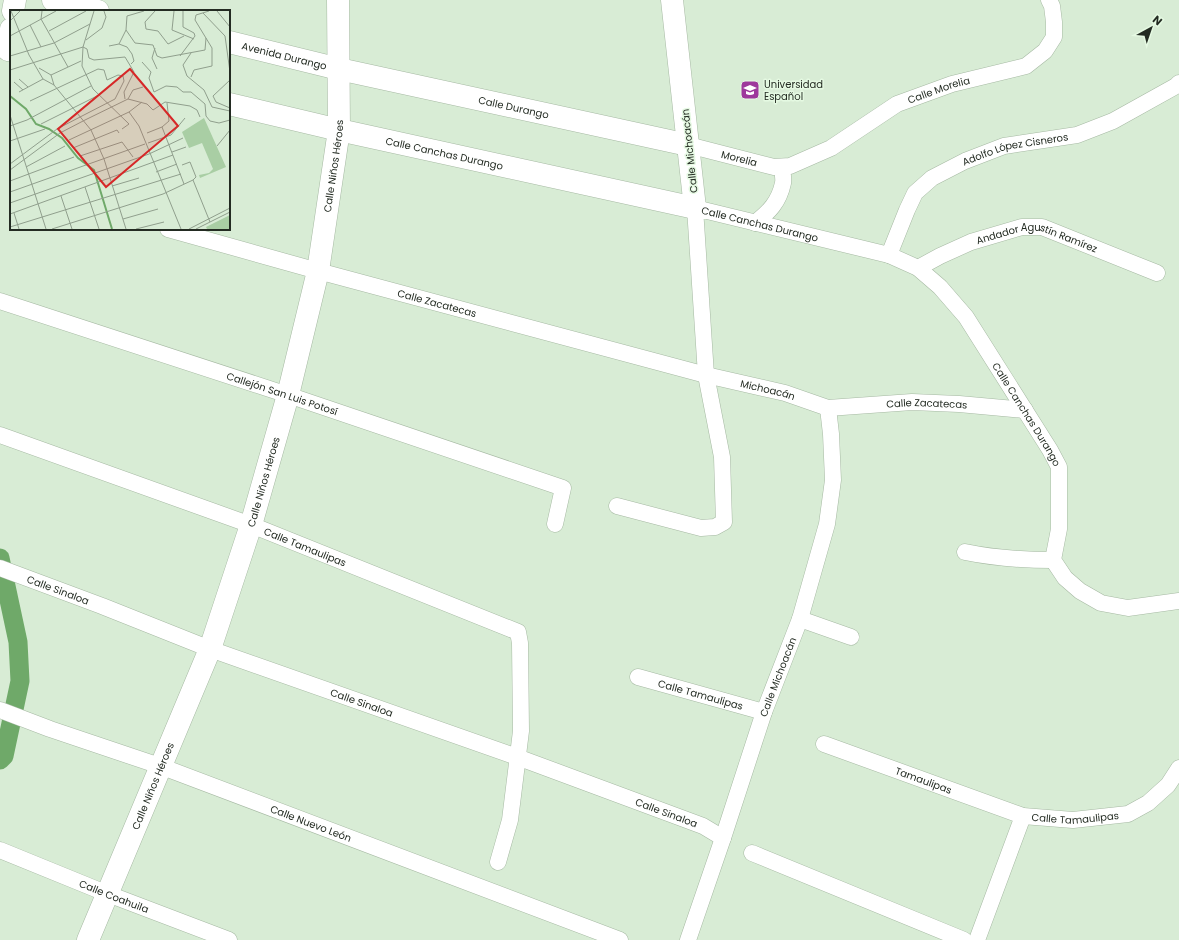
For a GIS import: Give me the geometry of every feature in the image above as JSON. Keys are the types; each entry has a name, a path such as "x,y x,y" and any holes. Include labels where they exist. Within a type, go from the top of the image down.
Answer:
{"main road":[{"path":"14,10 15,0"},
{"path":"53,0 94,10"},
{"name":"Calle Niños Héroes","path":"88,940 210,649 252,525 288,395 318,271 339,130 338,0"},
{"name":"Calle Michoacán","path":"672,0 695,208"},
{"path":"6,50 10,33"},
{"name":"Avenida Durango","path":"230,42 339,69"},
{"name":"Calle Durango","path":"339,69 688,145"},
{"name":"Calle Canchas Durango","path":"230,104 339,130 695,208"}],"street":[{"name":"Calle Morelia","path":"786,167 831,148 897,104 952,84 1026,66 1045,51 1054,37 1052,6 1049,0"},
{"name":"Adolfo López Cisneros","path":"889,255 915,193 932,178 965,161 1004,146 1077,135 1112,121 1179,83"},
{"name":"Morelia","path":"688,145 774,167 786,167"},
{"path":"755,223 769,212 777,200 786,167"},
{"name":"Calle Canchas Durango","path":"695,208 889,255 918,268 940,287 966,317 1050,450 1059,467 1059,529 1053,560"},
{"name":"Calle Michoacán","path":"617,506 701,528 715,527 724,522 722,457 706,375 695,208"},
{"name":"Andador Agustín Ramírez","path":"918,268 971,242 1022,227 1042,227 1157,273"},
{"name":"Calle Zacatecas","path":"172,230 318,271 706,375"},
{"name":"Callejón San Luis Potosí","path":"0,301 288,395 564,488 555,524"},
{"name":"Michoacán","path":"706,375 785,393 828,408"},
{"name":"Calle Zacatecas","path":"828,408 912,402 959,404 1025,410"},
{"name":"Calle Michoacán","path":"688,940 764,712 800,619 827,524 832,473 831,434 828,408"},
{"name":"Calle Tamaulipas","path":"0,435 252,525 518,632 520,643 521,731 518,757"},
{"path":"965,552 982,556 1016,560 1053,560 1065,578 1080,591 1101,603 1128,608 1179,601"},
{"name":"Calle Sinaloa","path":"0,568 102,606 210,649 518,757 703,826 723,838"},
{"path":"800,619 851,637"},
{"name":"Calle Tamaulipas","path":"638,677 764,712"},
{"name":"Calle Nuevo León","path":"0,710 50,729 160,766 620,940"},
{"name":"Tamaulipas","path":"824,744 1023,816"},
{"path":"498,862 510,820 518,757"},
{"name":"Calle Tamaulipas","path":"1023,816 1073,820 1128,814 1153,799 1168,785 1179,768"},
{"path":"977,940 1023,816"},
{"name":"Calle Coahuila","path":"0,850 108,894 229,940"},
{"path":"752,852 964,940"}],"waterway":[{"path":"0,558 18,642 20,681 4,756 0,760"}],"place":[{"name":"Universidad Español","path":"750,90"}]}
